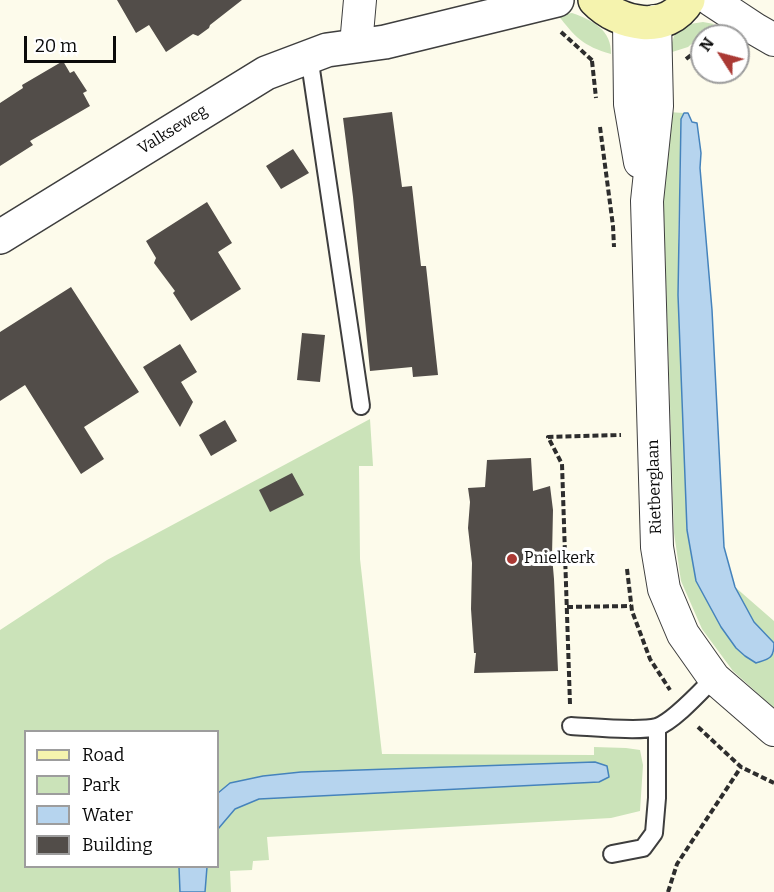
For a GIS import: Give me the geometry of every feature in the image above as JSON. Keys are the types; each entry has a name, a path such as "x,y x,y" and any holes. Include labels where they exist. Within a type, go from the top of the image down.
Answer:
{"main road":[{"path":"595,0 621,19 642,22 666,19 683,9 688,0"}],"street":[{"path":"356,45 360,0"},
{"name":"Valkseweg","path":"0,237 266,73 327,50 385,42 557,0"},
{"path":"711,0 774,39"},
{"name":"Rietberglaan","path":"642,22 630,104 647,201 657,547 664,589 683,634 714,678 774,730"}],"lane":[{"path":"309,56 361,406"},
{"path":"571,726 657,727 682,710 714,678"},
{"path":"612,854 643,848 654,833 657,798 657,727"}],"path":[{"path":"571,726 562,465 548,437 621,435"},
{"path":"567,607 631,606"},
{"path":"668,892 677,864 741,766"}],"green space":[{"path":"572,13 587,19 604,32 608,38 611,54 593,48 580,40 558,15"},
{"path":"703,22 714,24 690,24"},
{"path":"690,24 690,45 669,53 677,26"},
{"path":"668,112 684,113 681,119 678,239 721,627 745,656 769,659 774,652 774,708 733,671 702,629 681,581 674,533 663,184"},
{"path":"370,419 373,466 359,466 360,559 382,754 594,755 594,747 640,750 643,765 640,811 611,818 267,837 269,860 253,861 252,870 230,871 231,892 205,892 207,868 219,868 219,826 235,809 259,799 599,782 609,777 230,783 219,792 219,730 24,730 24,868 179,868 180,892 0,892 0,630 107,560"},
{"path":"735,587 774,621 774,643 754,622"}],"water":[{"path":"684,113 688,113 692,122 697,123 701,153 700,168 712,310 724,547 735,587 754,622 774,643 770,658 756,663 736,648 721,627 696,581 687,530 678,295 681,119"},
{"path":"595,762 607,766 609,777 599,782 259,799 235,809 219,828 219,792 230,783 263,776 301,772"},
{"path":"179,868 207,868 205,892 180,892"}],"building":[{"path":"117,0 242,0 198,36 193,34 166,52 149,25 136,33"},
{"path":"63,61 70,73 74,71 87,91 83,93 90,106 30,141 33,145 0,166 0,103 23,88 22,85"},
{"path":"392,112 402,187 412,186 421,266 426,266 438,375 413,377 412,367 370,371 343,118"},
{"path":"293,149 309,173 281,189 266,166"},
{"path":"207,202 232,243 218,252 241,289 191,321 173,293 175,291 154,263 156,258 146,241"},
{"path":"71,287 139,392 84,427 104,459 81,474 25,385 0,401 0,332"},
{"path":"302,333 325,335 320,382 297,380"},
{"path":"180,344 197,372 181,382 193,402 180,427 143,367"},
{"path":"225,420 237,441 211,456 199,435"},
{"name":"Pnielkerk","path":"531,458 533,491 550,486 553,510 552,556 558,671 474,673 476,653 474,653 471,609 472,563 468,528 470,502 468,488 485,487 487,460"},
{"path":"292,473 304,495 270,512 259,490"}],"place":[{"name":"Pnielkerk","path":"512,559"}]}
